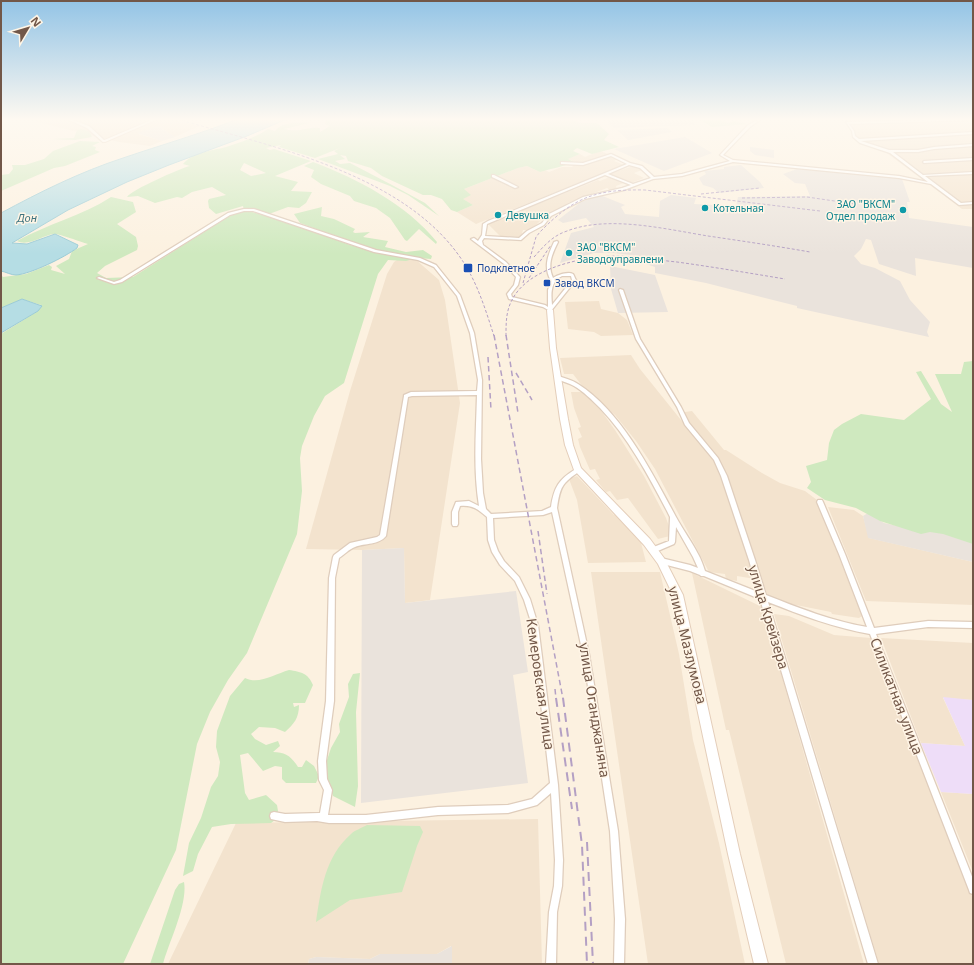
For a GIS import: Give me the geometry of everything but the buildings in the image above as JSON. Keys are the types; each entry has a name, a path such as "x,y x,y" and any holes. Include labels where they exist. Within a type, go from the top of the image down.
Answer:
{"street":[{"path":"629,164 645,170 653,178"},
{"path":"481,245 480,241 483,237 485,224 629,164"},
{"path":"483,237 520,239 528,232 542,224 550,215 573,202 624,189 653,178 682,175 721,164"},
{"path":"764,164 890,176 931,183"},
{"path":"908,164 960,204 973,203"},
{"path":"924,175 973,173"},
{"path":"606,174 633,185"},
{"path":"493,176 516,187"},
{"path":"99,278 114,283 121,281 229,214 244,210 262,212 388,254 419,259 435,266 459,296 472,333 480,380 478,459 480,493 484,510"},
{"path":"473,239 505,263 518,277 516,285 509,294 510,298 544,306 550,310"},
{"path":"550,310 549,298 552,280 548,266 548,259 556,242"},
{"path":"550,310 574,280 572,275 568,274 556,277 552,280"},
{"name":"улица Крейзера","path":"621,290 636,334 649,358 680,407 687,424 716,459 740,523 873,964"},
{"name":"улица Мазлумова","path":"550,310 553,348 569,445 578,470 653,550 661,561 678,595 734,854 762,964"},
{"path":"558,378 573,382 586,391 614,421 662,496 696,556 703,574"},
{"path":"324,818 328,790 323,780 322,762 330,701 332,578 336,557 352,545 379,539 383,536 406,396 411,394 480,394"},
{"name":"улица Оганджаняна","path":"578,470 563,478 557,489 554,508 586,654 614,831 620,919 619,964"},
{"name":"Силикатная улица","path":"820,502 842,554 973,890"},
{"path":"455,524 455,512 458,504 469,504 484,510 490,516 543,513 554,508"},
{"name":"Кемеровская улица","path":"490,516 491,540 495,552 502,563 517,579 527,599 535,625 554,785 559,860 558,886 553,912 551,964"},
{"path":"653,550 672,542 673,517"},
{"path":"661,561 690,568 834,623 872,631 928,624 973,625"},
{"path":"274,816 285,818 317,816 324,818 366,818 438,811 508,809 534,802 554,785"}],"shaded area":[{"path":"588,164 624,165 476,224 457,212 473,205 462,199 464,189 518,168 527,166 540,172 545,170 549,172 562,167 572,167 574,165 582,166"},
{"path":"648,164 683,164 664,171"},
{"path":"902,164 973,164 973,209 962,209"},
{"path":"741,165 760,182 764,188 719,193 713,188 703,185 699,178 706,174 704,171 724,169 724,167"},
{"path":"633,166 642,170 634,173 644,178 631,183 610,174"},
{"path":"797,169 902,179 910,202 907,202 909,218 973,227 973,268 915,258 916,276 879,264 871,240 866,239 861,249 854,256 861,264 875,268 900,281 910,300 930,322 927,332 929,337 797,308 797,306 706,283 655,273 655,267 643,263 640,256 614,253 594,253 560,263 571,233 594,227 586,218 563,223 558,220 581,202 600,195 625,205 621,207 625,214 659,217 660,201 671,195 696,198 694,204 736,206 738,197 810,196 805,184 795,183 783,174"},
{"path":"612,176 626,182 616,186 617,189 611,191 607,188 568,203 564,207 546,215 531,230 523,230 521,237 500,236 488,224 598,180 600,181"},
{"path":"401,257 415,259 439,280 445,300 460,403 430,600 405,603 404,548 362,550 306,549 350,391 387,274 394,262"},
{"path":"610,266 655,275 668,312 618,313 611,289"},
{"path":"599,301 601,309 618,313 627,320 633,335 601,336 594,332 568,329 565,302"},
{"path":"631,355 640,369 714,461 739,527 755,579 737,576 737,581 726,579 725,574 709,572 655,469 636,441 615,415 583,387 573,374 564,374 560,358"},
{"path":"571,392 584,392 592,398 615,430 644,476 666,518 670,529 670,536 658,539 628,498 617,500 610,491 606,492 596,480 600,479 595,469 590,470 580,447 578,439 582,437 578,428 581,427 574,408"},
{"path":"692,411 724,450 780,483 805,491 817,500 862,616 859,618 832,614 831,612 781,602 768,597 724,470 713,452 689,423 685,415 685,412"},
{"path":"577,476 614,515 616,515 640,539 646,562 588,563 577,500 569,479"},
{"path":"828,507 854,510 863,516 869,538 973,562 973,605 866,601"},
{"path":"868,513 884,523 907,528 948,533 973,541 973,562 868,538 863,516"},
{"path":"404,548 405,603 516,591 528,672 513,675 528,783 361,803 362,550"},
{"path":"591,572 660,572 679,654 693,740 719,843 745,964 648,964"},
{"path":"692,573 762,607 864,964 786,964 729,730 726,730"},
{"path":"774,614 789,616 834,635 871,638 973,898 973,964 879,964"},
{"path":"881,638 973,643 973,700 943,698 965,746 921,743"},
{"path":"943,697 973,700 973,794 941,792 921,743 965,746"},
{"path":"941,792 973,794 973,872"},
{"path":"538,819 542,964 452,964 451,946 437,954 380,954 370,959 316,957 309,959 308,964 168,964 236,823"},
{"path":"452,946 452,964 308,964 309,959 316,957 370,959 380,954 437,954"}],"green space":[{"path":"70,164 54,168 1,191 1,175 9,174 13,169 12,165"},
{"path":"183,164 243,164 240,170 251,176 266,173 246,164 304,164 275,176 298,182 291,191 312,192 306,203 299,208 288,207 269,214 244,210 243,206 216,214 209,208 209,199 226,195 212,187 192,192 182,198 177,197 155,203 138,196 127,197 137,189 190,166"},
{"path":"308,164 318,164 347,176 380,194 396,204 425,228 437,242 436,244 419,229 407,241 405,240 390,218 376,208 354,201 350,196 321,184 311,177 314,170 304,166"},
{"path":"331,164 352,164 425,203 439,216 408,195 390,186"},
{"path":"358,164 570,164 540,172 527,166 518,168 464,189 471,195 463,199 473,205 457,212 451,210 442,199 431,195 423,195 382,176 371,168"},
{"path":"111,197 133,202 136,212 117,224 136,237 138,246 137,250 105,266 97,273 106,278 133,277 234,213 249,211 308,229 350,245 379,253 413,259 406,261 388,260 378,274 344,383 325,396 314,416 302,446 300,458 302,491 297,534 247,653 228,680 210,712 197,744 176,850 123,964 1,964 1,334 38,311 41,305 22,299 1,308 1,275 3,277 26,274 49,265 52,267 51,270 65,274 56,266 69,259 72,251 88,244 54,234 26,243 17,241 88,210"},
{"path":"322,207 321,216 334,219 355,229 353,232 355,233 370,232 363,237 388,241 385,247 406,252 423,250 432,256 431,259 397,255 364,246 300,223 294,214"},
{"path":"973,361 973,544 943,534 930,532 921,534 880,521 856,508 825,500 807,488 811,482 806,466 827,460 829,443 834,430 861,414 904,420 931,399 916,372 921,371 941,404 952,412 935,374 961,374 964,362"},
{"path":"289,670 304,674 309,678 313,685 305,703 293,703 294,707 299,705 298,714 295,720 285,732 275,728 259,727 251,734 255,739 266,745 278,741 280,746 273,752 287,755 298,767 302,767 306,760 314,766 319,776 316,783 286,783 282,779 282,767 275,766 263,771 248,753 240,755 245,793 249,800 266,795 277,805 279,817 271,823 231,824 212,827 198,854 193,871 183,876 189,843 201,818 211,787 218,776 220,762 216,747 217,731 230,696 245,678 250,680 261,680"},
{"path":"360,673 356,712 358,786 355,807 333,796 324,769 331,748 340,732 339,724 349,697 348,684 353,674"},
{"path":"367,825 420,826 423,832 402,892 350,900 316,922 322,886 335,853 351,834"},
{"path":"184,882 181,912 163,964 150,964 175,890 179,884"}],"water":[{"name":"Дон","path":"107,164 172,164 127,182 68,210 12,243 27,244 55,234 78,245 72,252 30,272 12,275 1,271 1,213 45,190"},
{"path":"22,299 42,306 38,311 1,333 1,308"}],"railway":[{"path":"324,164 373,186 409,207 439,232 469,271 478,289 494,336"},
{"path":"701,194 760,188"},
{"path":"523,283 536,237 540,232 552,220 575,203 599,194 613,191 645,190 820,211"},
{"path":"742,198 807,197 855,204"},
{"path":"534,257 545,245 562,233 583,226 600,224 655,227 810,252"},
{"path":"529,278 551,245"},
{"path":"506,335 507,313 512,300 520,289 530,280 543,272 571,262 614,256 638,257 785,279"},
{"path":"494,335 563,699"},
{"path":"506,335 518,413"},
{"path":"488,357 491,410"},
{"path":"516,373 532,400"},
{"path":"538,531 547,594"},
{"path":"555,689 556,699"},
{"path":"556,698 572,809"},
{"path":"563,698 582,845 587,964"},
{"path":"587,842 593,964"}],"place":[{"name":"Котельная","path":"705,208"},
{"name":"ЗАО \"ВКСМ\" Отдел продаж","path":"903,210"},
{"name":"Девушка","path":"498,215"},
{"name":"ЗАО \"ВКСМ\" Заводоуправлени","path":"569,253"},
{"name":"Подклетное","path":"468,268"},
{"name":"Завод ВКСМ","path":"547,283"}]}
